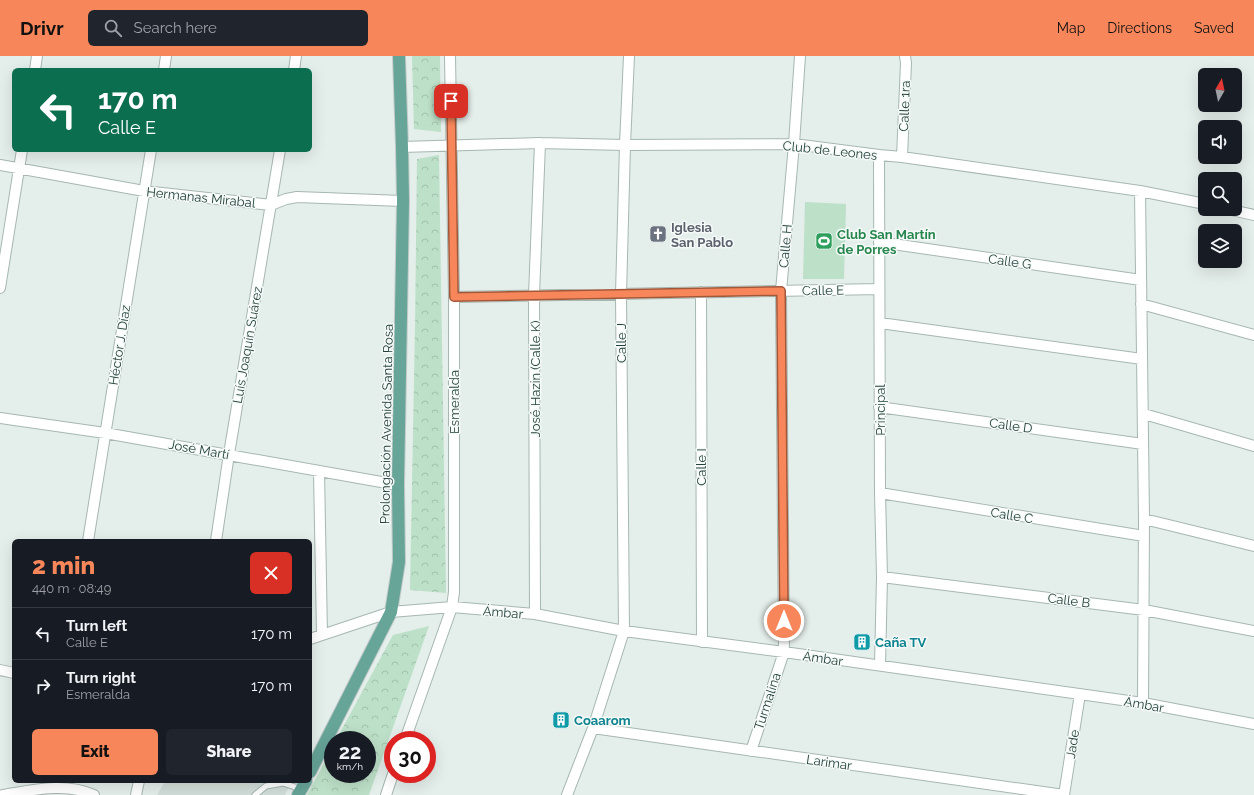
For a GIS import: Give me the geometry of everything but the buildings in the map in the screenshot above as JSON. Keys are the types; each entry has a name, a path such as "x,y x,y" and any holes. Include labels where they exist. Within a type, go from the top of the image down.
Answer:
{"main road":[{"name":"Prolongación Avenida Santa Rosa","path":"312,768 391,612 399,562 398,485 403,201 399,56"}],"street":[{"path":"35,68 38,56"},
{"path":"164,68 166,56"},
{"path":"294,68 296,56"},
{"name":"Esmeralda","path":"408,731 452,607 454,592 454,297 450,56"},
{"name":"Calle J","path":"568,795 593,728 624,631 621,294 629,56"},
{"name":"Calle H","path":"784,652 781,291 800,56"},
{"name":"Calle 1ra","path":"902,157 906,63 904,56"},
{"name":"Club de Leones","path":"402,147 540,143 625,145 794,144 902,157 1140,191 1198,203"},
{"name":"José Hazin (Calle K)","path":"535,614 534,295 540,143"},
{"path":"0,288 22,152"},
{"name":"Héctor J. Díaz","path":"88,539 151,152"},
{"name":"Luís Joaquín Suárez","path":"216,539 229,454 280,152"},
{"name":"Principal","path":"879,155 880,493 882,577 880,665"},
{"name":"Hermanas Mirabal","path":"0,165 144,191 271,205 286,199 297,197 403,201"},
{"path":"1140,191 1144,414 1143,703"},
{"path":"1242,212 1254,215"},
{"name":"Calle G","path":"879,242 1141,280"},
{"name":"Calle E","path":"454,297 879,289"},
{"name":"Calle I","path":"701,292 702,642"},
{"path":"1141,304 1254,335"},
{"path":"880,323 1142,359"},
{"name":"Calle D","path":"880,407 1143,444"},
{"path":"1144,414 1254,446"},
{"name":"José Martí","path":"0,418 229,454 398,485"},
{"path":"319,471 322,635"},
{"name":"Calle C","path":"880,493 1144,536"},
{"path":"1144,519 1254,546"},
{"name":"Calle B","path":"882,577 1144,610 1254,631"},
{"name":"Ámbar","path":"312,638 391,612 452,607 535,614 624,631 880,665 1143,703 1254,724"},
{"name":"Turmalina","path":"751,751 784,652"},
{"path":"0,670 12,672"},
{"name":"Jade","path":"1064,795 1080,694"},
{"name":"Larimar","path":"593,728 1064,795"},
{"path":"136,795 139,783"},
{"path":"386,795 390,783"},
{"path":"3,795 33,790 59,788 78,790 94,795"}],"lane":[{"path":"255,795 266,786 279,783"},
{"path":"286,783 302,788"}],"shaded area":[{"path":"164,783 291,783 285,795 157,795"}],"green space":[{"path":"412,56 440,56 441,132 414,129"},
{"path":"439,155 446,593 410,590 417,159"},
{"name":"Club San Martín de Porres","path":"805,202 846,204 844,279 803,279"},
{"path":"429,626 392,731 384,731 384,753 376,775 376,731 341,731 393,635"},
{"path":"324,763 324,783 373,783 369,795 307,795"}],"place":[{"name":"Iglesia San Pablo","path":"658,234"},
{"name":"Club San Martín de Porres","path":"824,241"},
{"name":"Caña TV","path":"862,642"},
{"name":"Coaarom","path":"561,720"}],"route":[{"path":"451,101 454,297 781,291 784,621"}]}
